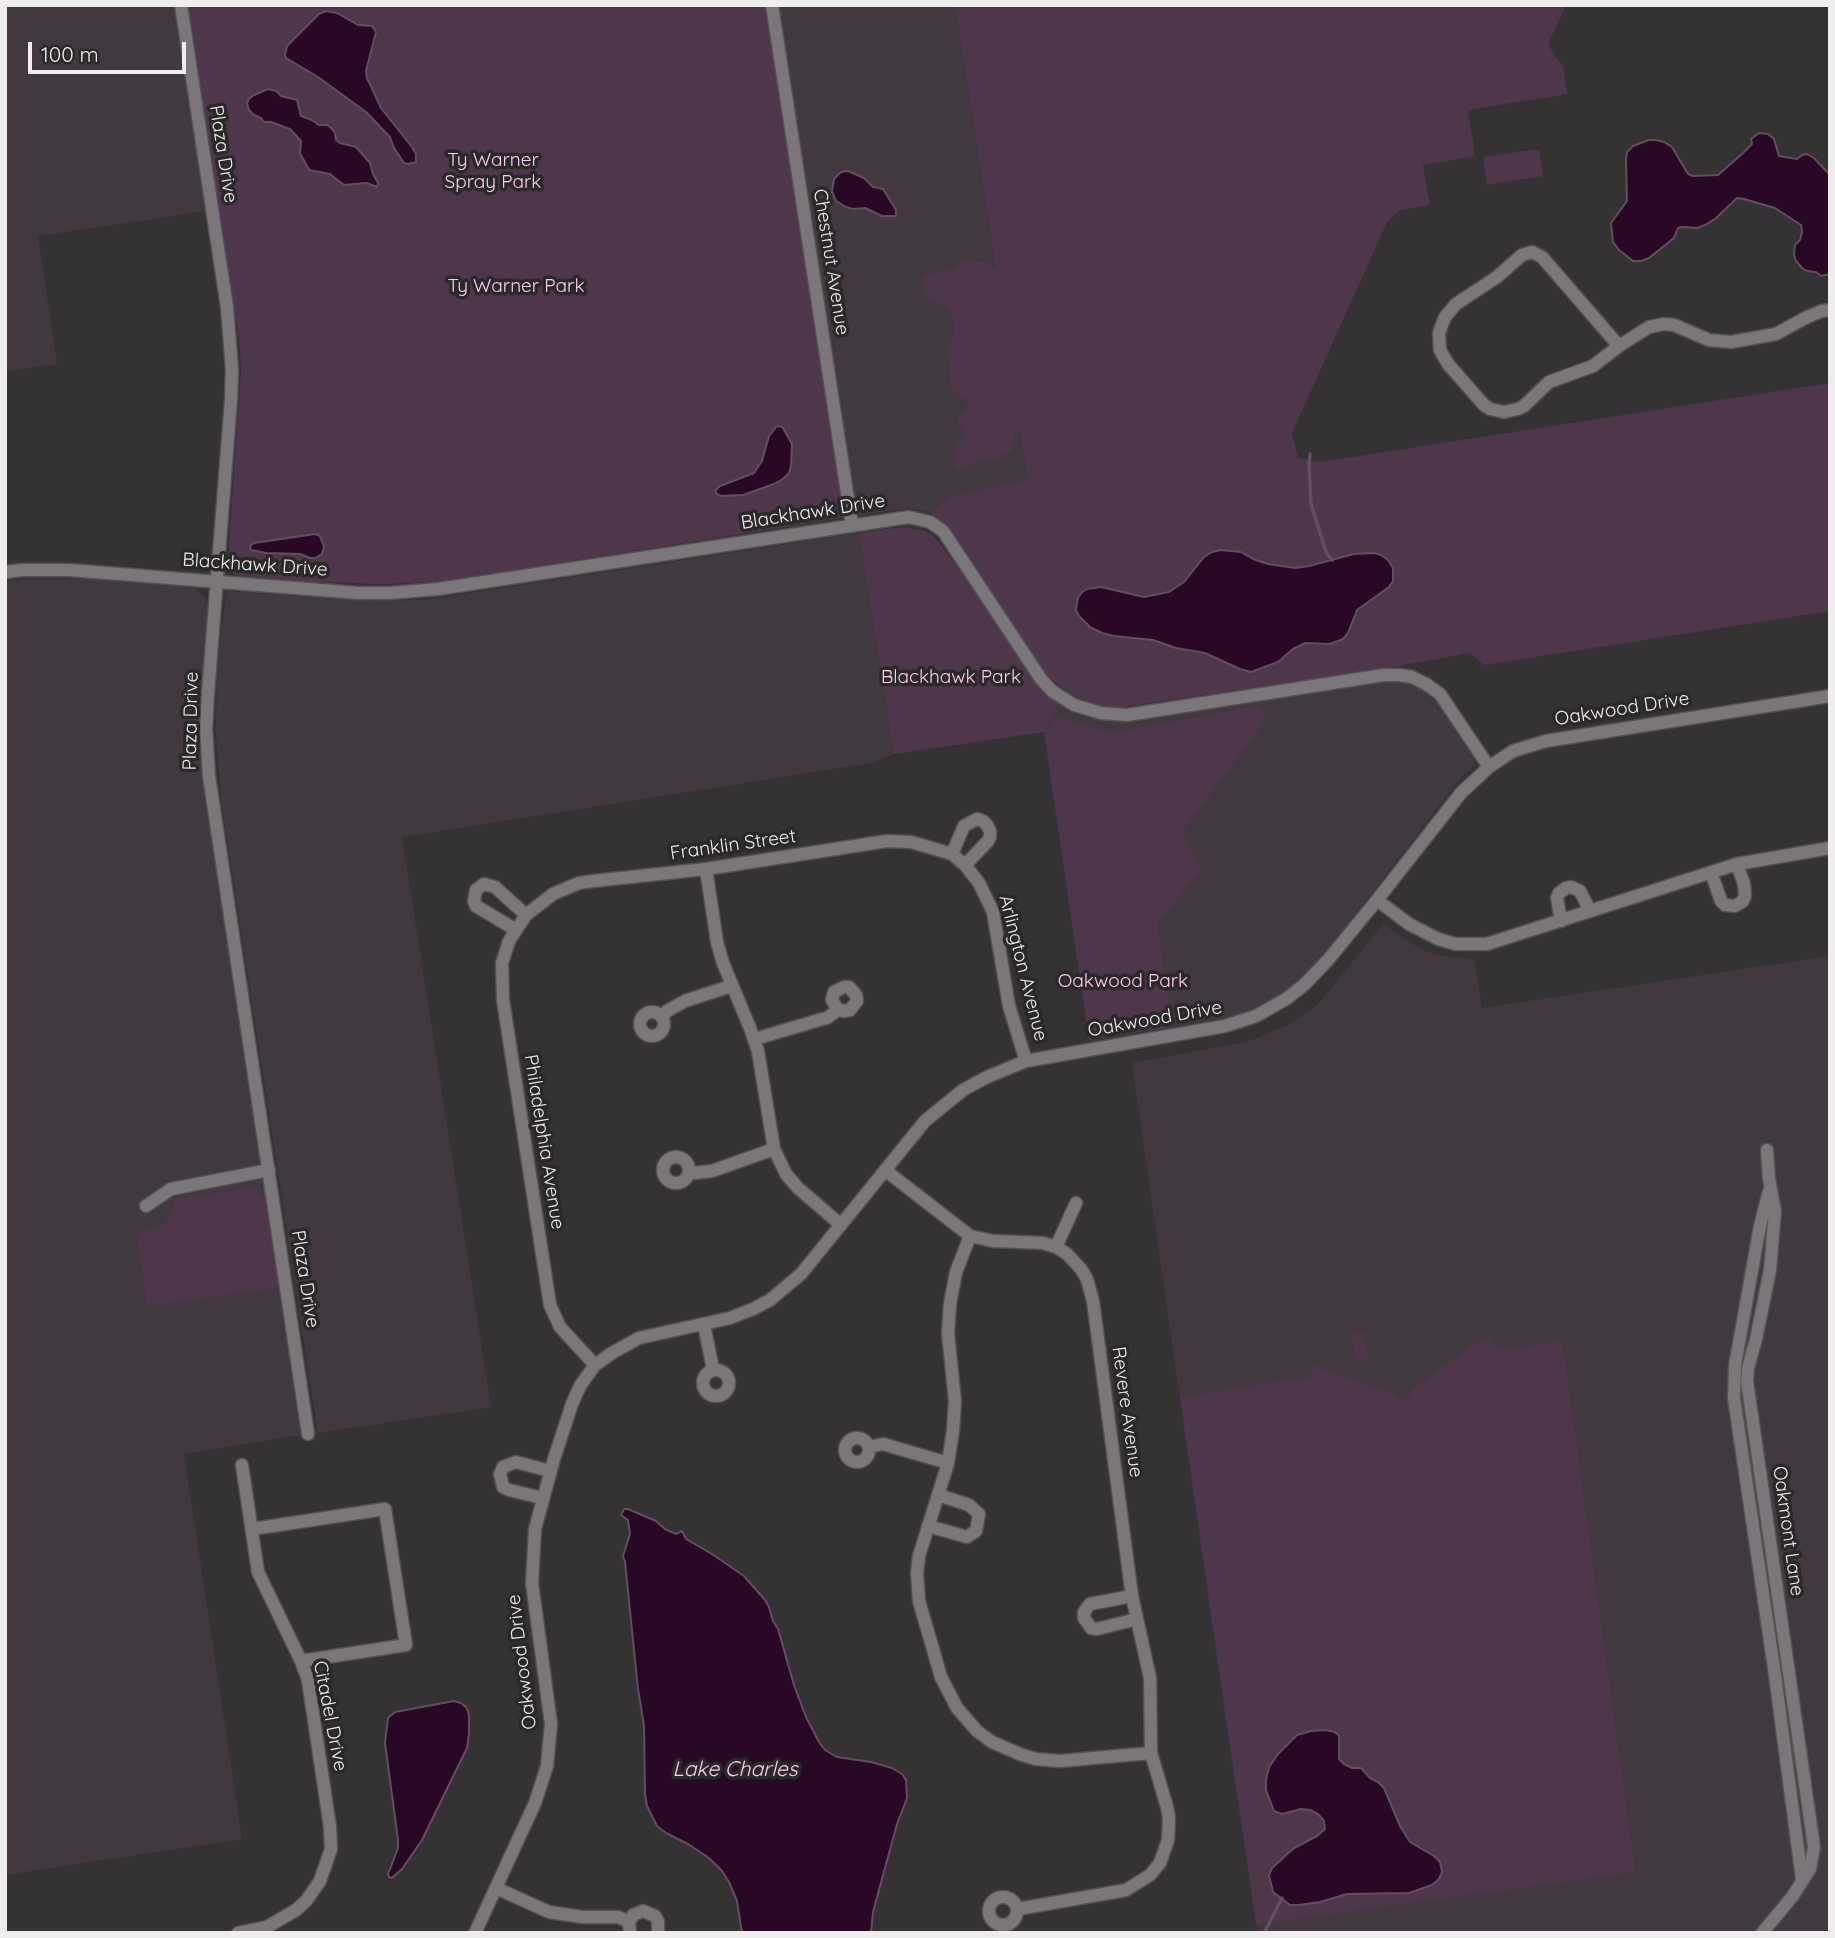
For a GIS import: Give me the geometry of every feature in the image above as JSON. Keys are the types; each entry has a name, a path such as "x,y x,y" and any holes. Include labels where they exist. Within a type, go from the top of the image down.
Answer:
{"street":[{"name":"Plaza Drive","path":"181,5 230,341 231,400 206,729 209,776 308,1434"},
{"name":"Chestnut Avenue","path":"772,5 852,525"},
{"path":"1619,346 1542,257 1532,252 1522,255 1456,304 1445,317 1439,332 1440,350 1448,364 1484,405 1504,412 1518,409 1549,382 1594,366 1642,330 1664,324 1674,325 1709,340 1743,341 1776,334 1807,317 1830,310"},
{"name":"Blackhawk Drive","path":"5,572 69,570 358,593 416,592 852,525 919,518 937,525 950,540 1041,679 1052,691 1074,705 1101,713 1127,715 1384,675 1399,675 1412,677 1440,694 1489,767"},
{"name":"Oakwood Drive","path":"475,1933 540,1789 547,1766 551,1743 550,1705 533,1583 535,1529 572,1404 580,1386 595,1365 639,1338 730,1318 770,1300 801,1274 925,1121 946,1102 987,1077 1026,1061 1225,1027 1256,1016 1286,999 1304,985 1377,901 1468,786 1489,767 1513,751 1546,741 1830,696"},
{"path":"952,854 964,826 977,819 983,821 990,831 988,841 965,865"},
{"name":"Franklin Street","path":"526,915 553,894 579,883 706,869 887,841 911,842 952,854"},
{"path":"1377,901 1423,933 1455,944 1487,944 1737,864 1830,848"},
{"name":"Arlington Avenue","path":"952,854 965,865 984,891 993,912 1009,1006 1026,1061"},
{"path":"1711,872 1721,901 1725,905 1735,906 1743,901 1745,896 1737,864"},
{"path":"706,869 717,943 755,1039 774,1149 786,1174 798,1188 841,1225"},
{"path":"516,930 476,906 476,890 484,884 495,887 526,915"},
{"path":"1561,921 1557,898 1566,888 1580,891 1590,911"},
{"name":"Philadelphia Avenue","path":"526,915 509,941 502,963 503,1000 547,1293 560,1327 595,1365"},
{"path":"662,1017 685,1001 732,986"},
{"path":"755,1039 827,1018 838,1010"},
{"path":"689,1171 712,1171 774,1149"},
{"name":"Oakmont Lane","path":"1762,1933 1810,1868 1814,1847 1747,1381 1770,1270 1775,1212 1767,1150"},
{"path":"146,1206 171,1189 269,1170"},
{"path":"884,1170 970,1236 993,1241 1043,1243 1056,1247 1076,1203"},
{"path":"970,1236 956,1272 950,1304 948,1349 955,1414 948,1463 919,1556 917,1583 919,1601 946,1688 957,1708 977,1731 1022,1755 1049,1761 1151,1753"},
{"name":"Revere Avenue","path":"1018,1909 1126,1890 1150,1875 1160,1863 1168,1840 1169,1818 1151,1753 1150,1678 1132,1596 1093,1301 1087,1279 1081,1269 1056,1247"},
{"path":"704,1325 713,1369"},
{"path":"869,1447 883,1444 948,1463"},
{"path":"542,1499 503,1487 500,1474 503,1467 516,1462 550,1471"},
{"name":"Citadel Drive","path":"238,1933 267,1927 296,1910 320,1881 331,1849 308,1680 258,1572 242,1465"},
{"path":"928,1526 967,1537 976,1531 979,1514 969,1505 938,1495"},
{"path":"252,1529 385,1509 406,1645 301,1661"},
{"path":"1132,1596 1090,1604 1084,1612 1084,1618 1091,1628 1097,1629 1137,1619"},
{"path":"496,1888 549,1912 582,1917 618,1917 629,1927 633,1915 643,1911 650,1912 658,1920 658,1933"}],"shaded area":[{"path":"5,5 188,5 220,209 38,236 57,364 5,371"},
{"path":"765,5 955,5 1028,481 949,497 931,513 909,508 827,520 831,518 841,500"},
{"path":"859,533 894,754 871,763 402,837 491,1407 318,1433 222,805 216,733 217,667 227,591 371,601 426,600"},
{"path":"92,579 194,588 205,597 208,609 199,744 301,1435 184,1454 242,1839 5,1875 5,581"},
{"path":"1388,680 1415,686 1430,695 1444,709 1475,757 1474,766 1461,777 1313,969 1299,983 1264,1005 1239,1015 1173,1027 1157,922 1044,732 1058,703 1091,718 1131,721"},
{"path":"1383,924 1427,952 1474,959 1482,1008 1830,956 1830,1933 1258,1933 1132,1063 1247,1042 1289,1025 1321,1001"}],"green space":[{"name":"Ty Warner Park","path":"188,5 765,5 841,500 835,515 822,521 444,581 383,584 312,582 242,577 232,573 228,562 241,372 240,344"},
{"path":"955,5 1566,5 1549,42 1563,67 1567,94 1468,110 1475,156 1423,165 1430,205 1400,210 1387,222 1292,433 1298,458 1320,462 1830,383 1830,611 1484,665 1470,653 1115,708 1076,697 1061,687 1036,660 947,525 931,513 949,497 1028,480 1020,431 1015,433 1012,450 999,458 976,461 959,470 956,467 955,441 966,435 958,417 969,408 964,399 953,390 950,378 948,348 955,332 954,323 951,313 943,305 926,297 924,291 923,282 926,275 953,269 963,261 985,262 996,270"},
{"path":"1539,149 1543,176 1487,185 1483,157"},
{"path":"902,527 922,530 932,535 941,545 976,591 1030,675 1058,703 1046,729 1057,717 1112,733 1258,706 1267,719 1182,832 1202,870 1157,922 1173,1027 1089,1040 1044,732 894,754 859,533"},
{"path":"255,1188 266,1201 279,1287 147,1306 138,1238 143,1231 155,1230 164,1224 171,1215 176,1199"},
{"path":"1364,1333 1368,1360 1360,1362 1356,1358 1352,1335"},
{"path":"1491,1336 1498,1350 1562,1341 1635,1872 1256,1924 1180,1397 1312,1377 1311,1367 1315,1366 1404,1400 1412,1390 1485,1337"}],"water":[{"path":"326,11 337,13 358,25 372,26 376,32 366,71 367,78 381,108 412,147 416,162 404,163 390,137 366,112 318,77 286,58 287,46 319,14"},
{"path":"268,89 297,100 301,116 319,125 327,125 335,133 336,140 356,147 370,163 377,187 367,183 344,185 330,174 309,170 300,153 301,141 290,129 264,122 249,110 249,99"},
{"path":"1759,133 1768,134 1774,139 1779,156 1797,159 1807,154 1830,175 1830,274 1821,276 1807,271 1796,261 1795,245 1800,240 1801,225 1775,208 1737,198 1705,225 1678,228 1674,238 1649,258 1633,261 1619,250 1613,242 1611,223 1627,201 1626,159 1627,152 1633,146 1649,140 1664,142 1672,147 1688,174 1718,175 1752,144 1751,139"},
{"path":"848,171 864,178 873,187 883,189 896,210 896,216 882,216 865,208 853,209 836,201 832,191 834,179 841,172"},
{"path":"780,426 792,444 789,473 774,484 743,495 717,494 715,491 720,486 754,473 762,461 769,436"},
{"path":"315,534 320,536 324,547 322,554 315,558 300,554 266,553 251,550 250,546 254,543"},
{"path":"1221,550 1241,552 1268,564 1295,568 1354,554 1374,553 1388,560 1393,568 1393,581 1389,587 1357,610 1343,639 1330,644 1305,643 1278,662 1251,672 1205,653 1176,648 1153,640 1102,633 1090,627 1076,610 1078,598 1087,589 1101,587 1144,597 1169,592 1184,582 1204,557"},
{"name":"Lake Charles","path":"624,1509 656,1521 676,1534 682,1531 686,1539 744,1576 769,1607 806,1717 825,1750 837,1757 892,1768 906,1780 907,1798 897,1824 873,1912 871,1933 742,1933 737,1901 722,1871 709,1858 657,1826 647,1806 645,1794 644,1726 623,1556 630,1534 628,1520 621,1515"},
{"path":"454,1701 466,1707 469,1714 467,1748 422,1840 402,1869 392,1878 389,1877 398,1840 385,1743 388,1718 395,1712"},
{"path":"1325,1730 1335,1732 1339,1736 1339,1759 1344,1764 1361,1768 1384,1788 1410,1842 1440,1862 1442,1872 1432,1885 1409,1893 1347,1894 1299,1905 1290,1905 1273,1892 1269,1875 1272,1868 1294,1848 1325,1829 1324,1821 1310,1810 1301,1809 1282,1814 1274,1811 1266,1790 1269,1767 1297,1735"}],"waterway":[{"path":"1310,454 1311,504 1326,552 1332,560"},
{"path":"1264,1933 1282,1898"}],"park label":[{"name":"Ty Warner Spray Park","path":"493,171"},
{"name":"Blackhawk Park","path":"951,677"},
{"name":"Oakwood Park","path":"1123,981"}]}
